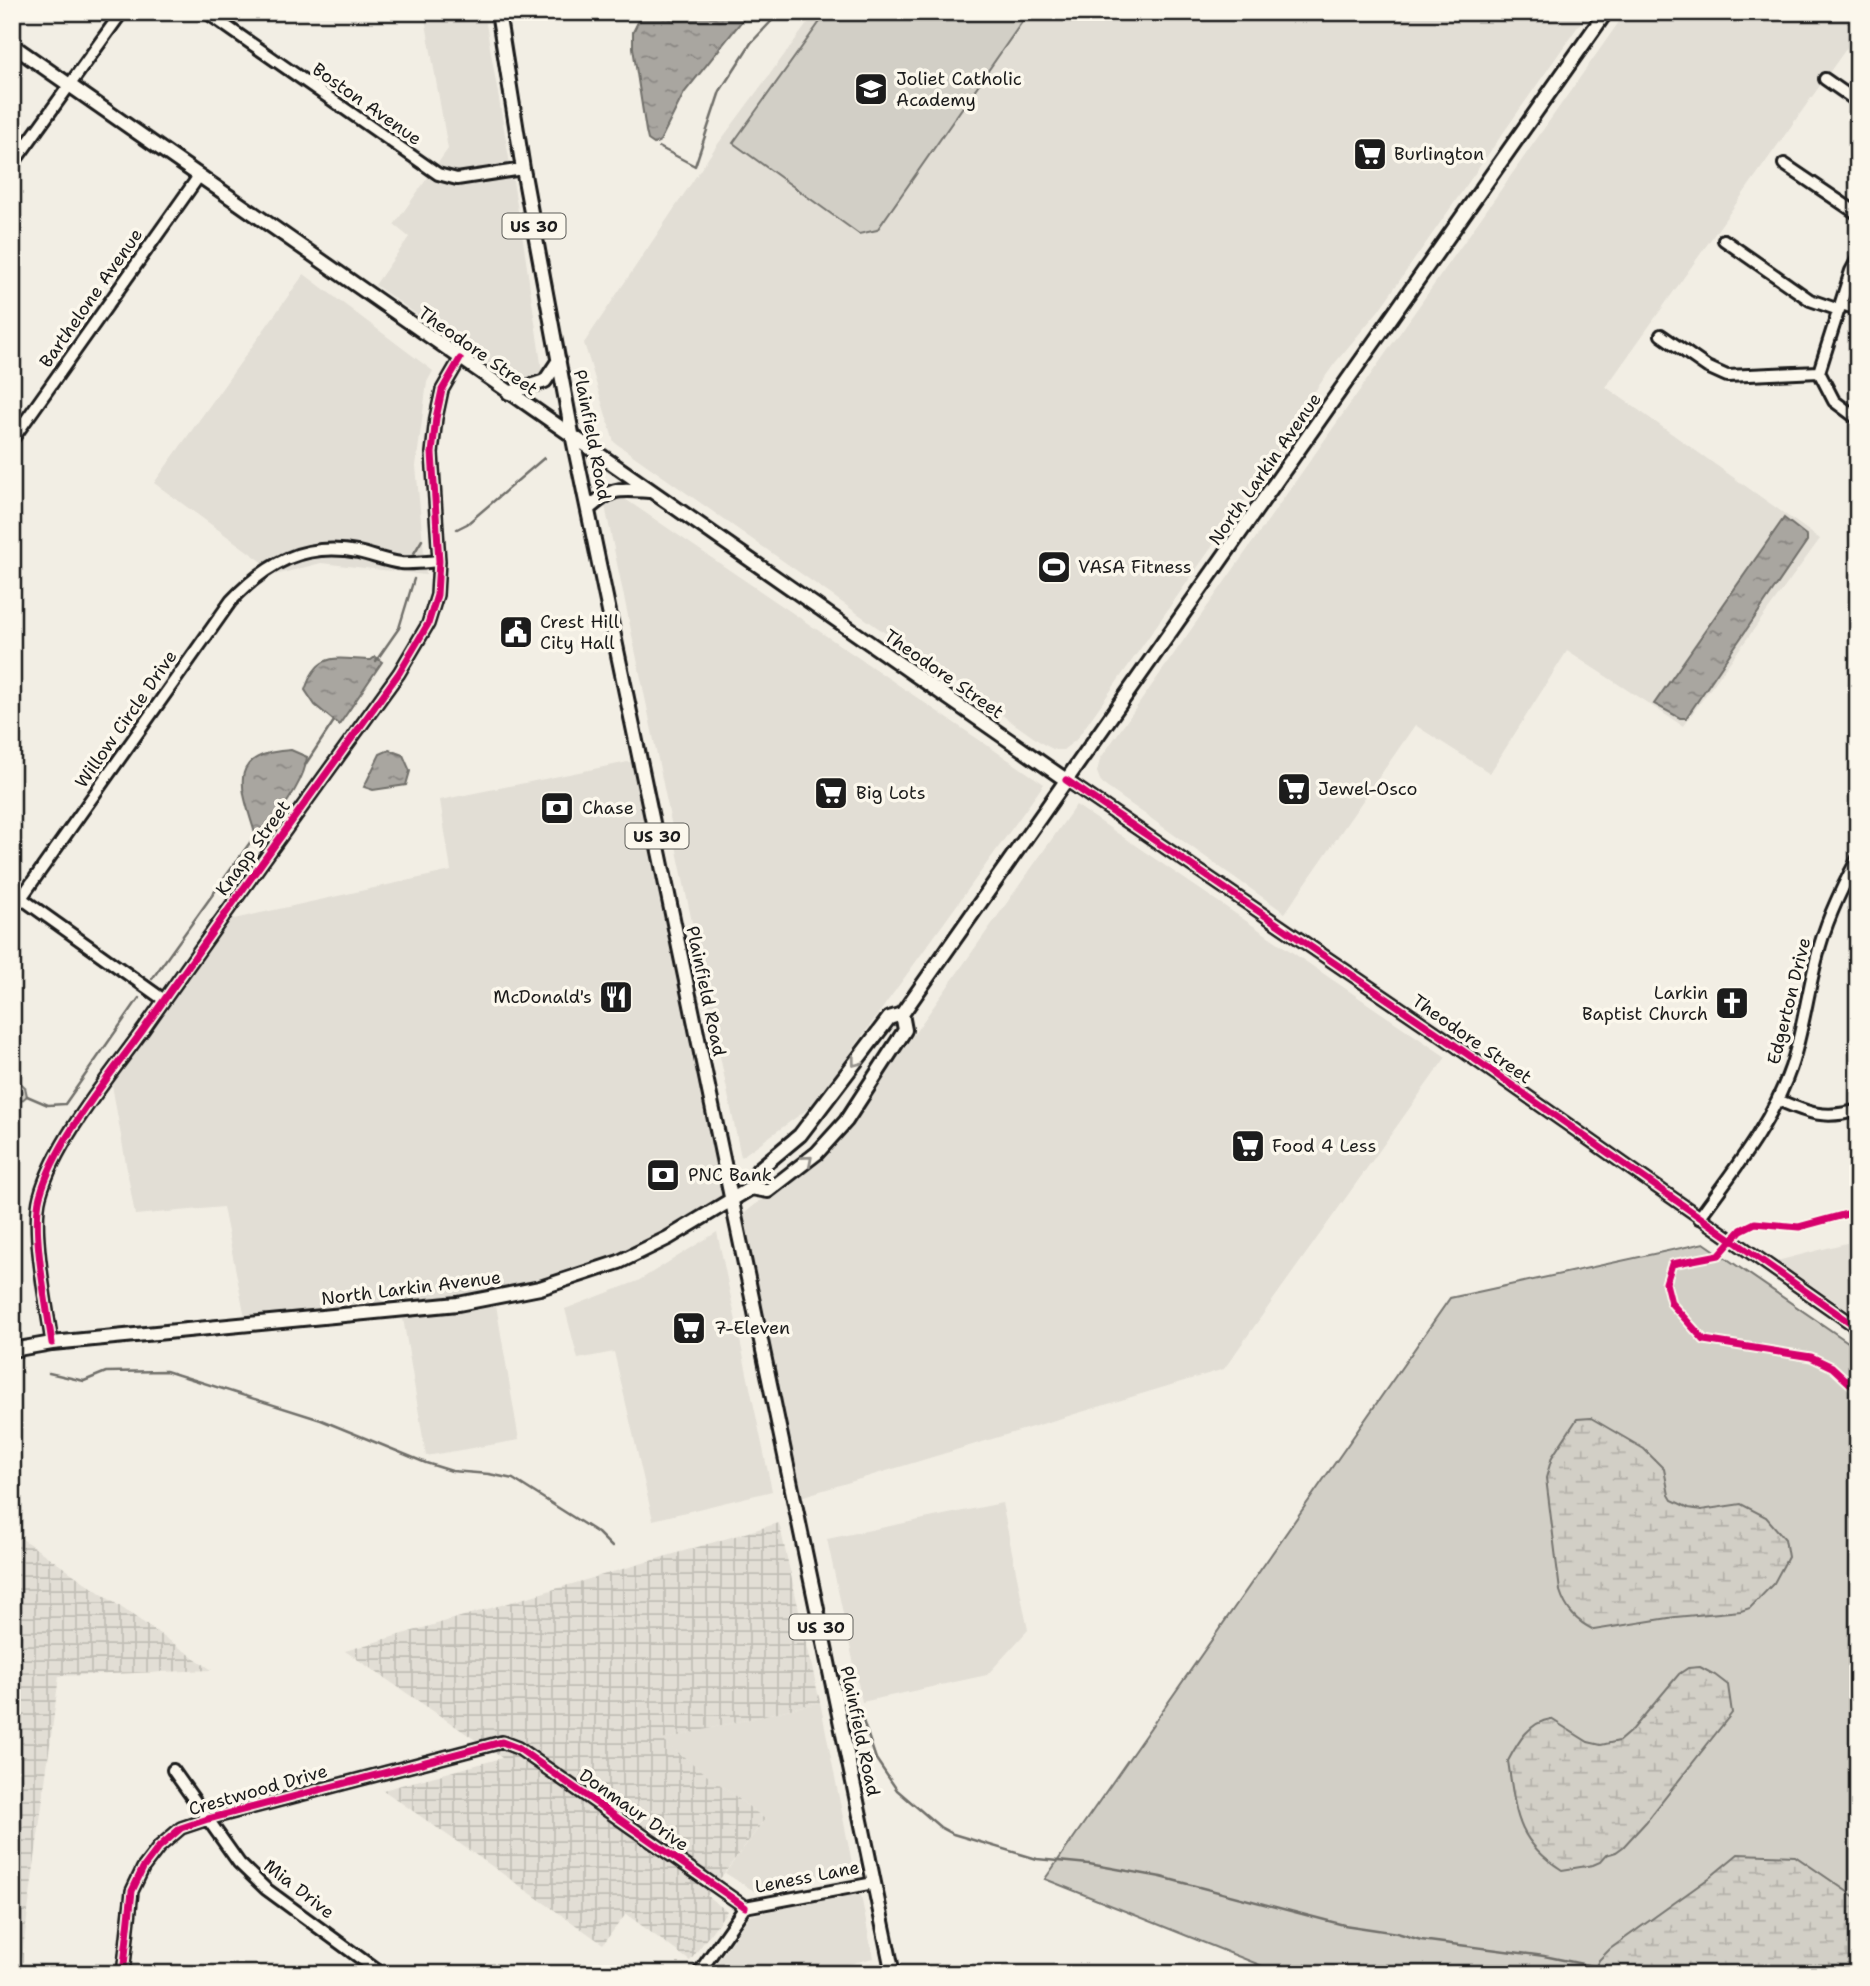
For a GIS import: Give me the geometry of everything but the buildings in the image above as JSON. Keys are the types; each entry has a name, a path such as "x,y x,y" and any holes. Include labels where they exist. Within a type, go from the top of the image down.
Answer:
{"main road":[{"name":"Plainfield Road","path":"498,12 523,169 573,439 893,1974"},
{"name":"North Larkin Avenue","path":"751,1188 758,1170 800,1135 889,1018 902,1014 1606,12"},
{"name":"Theodore Street","path":"12,46 1066,780"},
{"path":"509,393 545,381 559,360"},
{"path":"589,508 606,494 618,489 652,491"},
{"name":"North Larkin Avenue","path":"12,1350 52,1343 458,1304 540,1288 619,1262 668,1238 751,1188 768,1191 817,1153 846,1121 905,1030 902,1014"}],"street":[{"path":"12,165 122,12"},
{"name":"Boston Avenue","path":"205,12 438,174 457,179 523,169"},
{"path":"1825,79 1858,102"},
{"path":"1784,164 1858,214"},
{"name":"Barthelone Avenue","path":"12,440 199,176"},
{"path":"1724,240 1810,300 1858,309"},
{"path":"1858,258 1819,372 1834,401 1858,419"},
{"path":"1661,335 1707,367 1727,376 1819,372"},
{"name":"Knapp Street","path":"52,1343 38,1235 39,1200 48,1170 70,1133 405,662 428,624 437,595 439,561 433,480 434,429 443,390 460,359"},
{"name":"Willow Circle Drive","path":"164,1000 21,898 226,608 252,578 305,552 331,549 359,552 402,563 439,561"},
{"name":"Theodore Street","path":"1066,780 1421,1022 1858,1328"},
{"name":"Edgerton Drive","path":"1699,1218 1760,1131 1778,1100 1804,1024 1816,957 1842,887 1858,858"},
{"path":"1778,1100 1810,1114 1824,1115 1858,1110"},
{"name":"Crestwood Drive","path":"124,1970 132,1891 143,1868 159,1847 181,1828 502,1742"},
{"name":"Donmaur Drive","path":"502,1742 518,1748 745,1907"},
{"name":"Mia Drive","path":"173,1770 239,1863 266,1888 382,1974"},
{"name":"Leness Lane","path":"698,1974 745,1907 874,1883"},
{"path":"124,1970 135,1974"}],"shaded area":[{"path":"424,12 484,12 523,240 543,377 531,395 375,285 409,237 394,225 448,149"},
{"path":"816,12 1588,12 1379,310 1308,401 1283,446 1076,740 1063,750 1055,750 1043,744 614,442 584,343 715,148"},
{"path":"1626,12 1858,12 1858,32 1606,387 1820,539 1683,726 1567,651 1490,773 1415,725 1285,913 1105,786 1097,772 1100,759"},
{"path":"304,274 433,371 427,382 416,466 426,575 321,563 279,574 154,483"},
{"path":"600,482 1044,784 812,1106 741,1157"},
{"path":"638,760 727,1197 665,1236 633,1250 576,1272 485,1296 246,1322 223,1207 135,1215 111,1079 229,914 234,919 451,871 440,800"},
{"path":"1076,805 1446,1057 1224,1369 797,1498 740,1217 847,1129"},
{"path":"717,1232 772,1491 653,1520 614,1352 578,1359 565,1309 638,1281"},
{"path":"1858,1240 1858,1317 1777,1261"},
{"path":"495,1299 519,1440 426,1456 402,1312"},
{"path":"1002,1503 1028,1630 987,1675 862,1702 827,1539"},
{"path":"779,1523 820,1702 662,1740 765,1819 707,1896 727,1911 690,1961 626,1914 603,1944 383,1790 502,1758 345,1651"},
{"path":"12,1532 212,1670 59,1676 22,1957 12,1950"},
{"path":"820,1702 853,1868 754,1891 725,1873 765,1819 661,1740"},
{"path":"860,1890 873,1958 812,1974 709,1974 749,1916"}],"green space":[{"name":"Joliet Catholic Academy","path":"827,12 1029,12 877,230 859,234 733,143"},
{"path":"12,1075 25,1087 27,1096 12,1109"},
{"path":"1704,1243 1858,1349 1858,1974 1282,1974 1045,1879 1450,1298"},
{"path":"1591,1418 1644,1449 1664,1469 1672,1500 1701,1510 1741,1504 1766,1517 1785,1539 1788,1557 1774,1583 1750,1608 1594,1630 1572,1614 1560,1591 1546,1478 1552,1457 1577,1419"},
{"path":"1700,1667 1728,1685 1732,1713 1646,1822 1623,1847 1593,1865 1562,1870 1547,1859 1526,1836 1513,1795 1508,1761 1525,1734 1536,1724 1551,1719 1588,1742 1601,1745 1619,1741 1633,1729 1679,1674 1688,1668"},
{"path":"1738,1854 1795,1856 1858,1899 1858,1974 1592,1974 1599,1960 1610,1949"}],"water":[{"path":"643,12 749,12 684,93 660,141 654,144 648,140 646,131 633,48 633,32"},
{"path":"1784,518 1807,536 1807,541 1686,718 1680,718 1654,704"},
{"path":"375,657 382,662 339,725 315,705 305,690 310,677 322,663 338,659 371,660"},
{"path":"291,750 307,757 301,777 283,809 262,835 255,833 245,800 243,775 248,765 256,758"},
{"path":"389,750 403,755 410,771 406,785 373,790 364,787 380,754"}],"waterway":[{"path":"659,147 695,166 720,91 751,43 780,12"},
{"path":"457,529 467,524 544,458"},
{"path":"413,555 422,540"},
{"path":"376,661 399,628 414,579"},
{"path":"305,765 334,721"},
{"path":"152,979 259,830"},
{"path":"27,1096 48,1105 65,1104 139,998"},
{"path":"49,1373 84,1381 106,1372 166,1371 321,1420 426,1463 452,1471 513,1479 598,1533 612,1547"},
{"path":"861,1715 876,1759 897,1790 940,1827 953,1834 1037,1859 1089,1864 1161,1877 1344,1925 1397,1933 1421,1940 1544,1956 1631,1974"}],"cycle path":[{"path":"52,1343 37,1228 40,1196 58,1153 99,1089 399,673 428,624 437,595 439,561 432,453 436,418 442,390 460,359"},
{"path":"1066,780 1443,1037 1858,1328"},
{"path":"1858,1211 1799,1227 1755,1223 1741,1230 1719,1255 1672,1264 1666,1283 1671,1303 1704,1340 1811,1357 1832,1367 1858,1391"},
{"path":"123,1974 132,1891 143,1868 159,1847 181,1828 502,1742 518,1748 745,1907"}],"place":[{"name":"Joliet Catholic Academy","path":"871,89"},
{"name":"Burlington","path":"1370,154"},
{"name":"VASA Fitness","path":"1054,567"},
{"name":"Crest Hill City Hall","path":"516,632"},
{"name":"Jewel-Osco","path":"1294,789"},
{"name":"Big Lots","path":"831,793"},
{"name":"Chase","path":"557,808"},
{"name":"McDonald's","path":"616,997"},
{"name":"Larkin Baptist Church","path":"1732,1003"},
{"name":"Food 4 Less","path":"1248,1146"},
{"name":"PNC Bank","path":"663,1175"},
{"name":"7-Eleven","path":"689,1328"}]}
